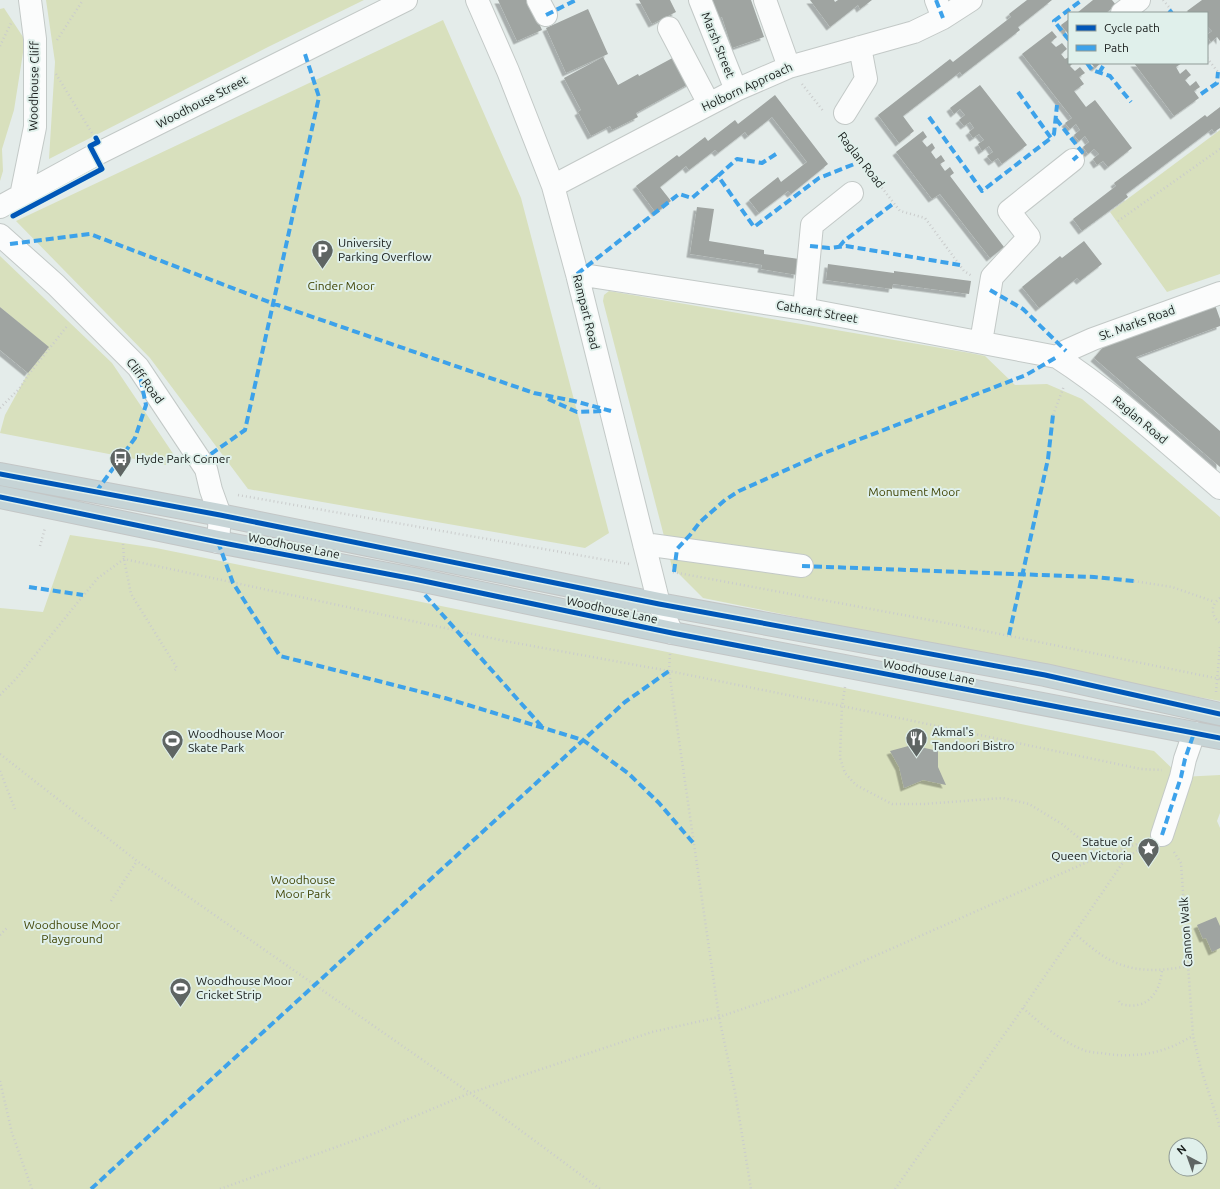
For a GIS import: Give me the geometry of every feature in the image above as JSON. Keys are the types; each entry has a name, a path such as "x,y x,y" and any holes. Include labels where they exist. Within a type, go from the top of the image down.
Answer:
{"highway":[{"name":"Woodhouse Lane","path":"0,474 220,515 659,604 1045,675 1217,713"},
{"name":"Woodhouse Lane","path":"0,497 218,542 414,579 672,633 1220,738"}],"street":[{"name":"Woodhouse Cliff","path":"21,196 35,127 35,40 30,0"},
{"name":"Woodhouse Street","path":"0,207 21,196 95,147 406,0"},
{"name":"Rampart Road","path":"477,0 508,71 553,186 577,274 659,604 672,633"},
{"name":"Marsh Street","path":"700,0 736,90"},
{"path":"765,0 789,67"},
{"name":"Holborn Approach","path":"553,186 736,90 789,67 914,32 940,9 971,0"},
{"path":"1123,12 1139,0"},
{"path":"669,28 709,104"},
{"path":"836,120 866,79 860,47"},
{"path":"981,342 992,277 1029,237 1009,210 1073,160"},
{"path":"804,309 812,225 852,193"},
{"name":"Cliff Road","path":"0,235 56,285 138,367 206,469 211,490 220,515 218,542"},
{"name":"Cathcart Street","path":"577,274 804,309 981,342 1064,362"},
{"name":"St. Marks Road","path":"1064,362 1066,351 1093,339 1220,293"},
{"name":"Raglan Road","path":"1064,362 1120,403 1220,488"},
{"path":"644,544 802,566"},
{"path":"1162,835 1194,733"}],"path":[{"path":"54,45 83,0"},
{"path":"1163,0 1173,12"},
{"path":"1208,59 1218,72 1220,72"},
{"path":"54,71 95,147"},
{"path":"1118,221 1220,149"},
{"path":"0,408 19,389 28,374 81,310"},
{"path":"1052,415 1064,362"},
{"path":"238,495 650,568 946,623 1219,679"},
{"path":"122,522 124,559 131,594 176,668 173,672"},
{"path":"0,695 15,680 98,578 124,559 505,641 669,671 1141,769 1183,770"},
{"path":"1134,580 1172,587 1215,602"},
{"path":"1220,598 1215,602 1212,612 1220,623"},
{"path":"1217,713 1220,647"},
{"path":"848,667 842,706 840,758 845,773 856,785 892,804 924,804 1003,798 1029,804 1062,824 1101,856"},
{"path":"669,671 719,1017 735,1092 751,1189"},
{"path":"0,754 137,861 470,1093 600,1189"},
{"path":"0,771 15,808"},
{"path":"220,1189 375,1133 470,1093 652,1032 719,1017 798,990 1101,856 1162,835"},
{"path":"895,1189 1023,1008 1126,858 1162,835"},
{"path":"111,901 137,861"},
{"path":"0,935 8,927"},
{"path":"1074,933 1111,960 1132,968 1162,970 1188,966"},
{"path":"1119,1002 1128,1006 1139,1006 1148,1001 1156,992 1161,980 1162,970"},
{"path":"1023,1008 1036,1020 1069,1043 1087,1051 1114,1055 1142,1055 1168,1048 1193,1036"},
{"path":"0,1082 12,1133 32,1189"}],"green space":[{"path":"46,0 364,0 268,47 49,159 55,62"},
{"path":"4,8 25,40 14,110 2,149 3,171 0,181 0,9"},
{"name":"Cinder Moor","path":"443,20 521,198 609,533 585,548 248,489 150,358 16,221"},
{"path":"1220,130 1220,274 1167,292 1110,212"},
{"path":"0,256 112,363 174,455 166,465 0,433 5,415 28,373 48,347 0,307"},
{"name":"Monument Moor","path":"609,291 985,356 1015,385 1047,384 1082,399 1220,517 1220,701 1122,683 703,598 672,567 603,301 604,295"},
{"name":"Woodhouse Moor Park","path":"70,535 156,548 1154,751 1181,777 1220,775 1220,813 1217,821 1220,828 1220,1189 0,1189 0,608 43,612"}],"building":[{"path":"498,0 529,0 542,30 517,41"},
{"path":"639,0 670,0 676,12 652,24"},
{"path":"709,0 751,0 764,37 732,48 722,17 716,20"},
{"path":"810,0 834,0 835,2 838,0 872,0 860,9 858,5 830,27"},
{"path":"1027,0 1052,0 1018,27 1020,30 962,75 960,72 903,116 914,131 899,143 878,115 950,59 953,62 1011,17 1009,14"},
{"path":"1093,0 1112,0 1116,5 1107,12 1078,12"},
{"path":"1202,0 1220,0 1220,41 1217,37 1211,42 1208,38 1208,34 1212,31 1208,27 1208,12 1187,11"},
{"path":"588,9 608,54 566,73 546,28"},
{"path":"1068,20 1068,34 1061,25"},
{"path":"1052,31 1057,37 1051,42 1056,47 1062,43 1067,49 1061,54 1065,59 1068,58 1068,64 1072,64 1070,66 1075,71 1080,67 1085,73 1079,77 1084,84 1074,91 1086,107 1095,100 1132,148 1108,167 1103,161 1097,165 1093,159 1099,154 1094,149 1088,154 1083,147 1089,142 1085,136 1079,141 1074,135 1080,130 1076,124 1070,129 1065,123 1072,118 1022,54"},
{"path":"678,55 692,82 636,113 638,117 612,130 610,126 591,136 578,112 581,110 564,78 603,57 618,85 638,74 639,76"},
{"path":"1092,64 1100,64 1095,68"},
{"path":"1135,64 1180,64 1176,67 1180,74 1186,69 1191,75 1185,80 1190,86 1196,81 1200,87 1194,91 1199,98 1174,116"},
{"path":"980,85 1027,145 1002,164 998,158 992,162 987,156 993,152 989,146 982,151 978,144 984,140 979,134 973,138 969,132 974,128 970,122 964,126 959,120 965,115 960,109 954,114 950,108"},
{"path":"775,95 828,164 791,194 788,191 759,213 749,200 778,177 781,182 807,162 772,117 748,136 745,132 718,153 715,150 689,170 686,166 660,187 671,201 656,213 636,186 677,155 679,157 705,137 708,141 735,120 738,124"},
{"path":"1220,107 1220,128 1214,132 1212,129 1126,194 1128,197 1082,231 1073,219 1116,186 1114,183 1205,115 1207,117"},
{"path":"923,131 927,137 922,141 927,147 932,143 935,148 931,152 936,159 941,155 945,161 940,164 945,171 950,167 954,173 950,176 1004,247 990,258 940,194 932,199 896,152"},
{"path":"697,207 714,209 709,241 764,250 764,254 799,259 797,275 761,269 762,265 690,254"},
{"path":"1084,241 1102,264 1080,281 1077,278 1039,308 1022,287 1060,256 1062,258"},
{"path":"828,264 971,281 969,294 893,284 892,289 826,280"},
{"path":"1215,305 1220,319 1220,326 1136,357 1220,431 1220,467 1094,358 1105,345"},
{"path":"0,307 49,347 28,373 0,350"},
{"name":"Akmal's Tandoori Bistro","path":"912,745 938,751 938,767 946,785 923,780 904,788 899,767 890,751"},
{"path":"1216,917 1220,926 1220,948 1212,952 1206,938 1203,939 1197,925"}],"marked path":[{"path":"546,15 576,0"},
{"path":"936,0 943,18"},
{"path":"1068,39 1054,21 1082,0"},
{"path":"201,461 245,430 319,97 304,51"},
{"path":"1088,64 1092,70 1110,76 1131,102"},
{"path":"1099,73 1104,64"},
{"path":"1201,94 1217,83 1218,72"},
{"path":"1018,92 1051,138 1054,134 1057,105"},
{"path":"929,117 982,191 1051,138"},
{"path":"1056,119 1082,152 1073,160"},
{"path":"776,154 762,163 737,159 718,176 754,227 819,178 862,161"},
{"path":"577,274 679,194 692,198 718,176"},
{"path":"839,247 844,241 894,203"},
{"path":"10,244 90,234 272,303 534,393 574,401 611,411"},
{"path":"810,246 829,248 846,246 960,265"},
{"path":"990,290 1023,309 1066,351"},
{"path":"674,572 677,549 700,522 725,500 739,491 824,453 1026,375 1057,357"},
{"path":"96,492 135,438 146,405 138,367"},
{"path":"548,399 577,412 603,411"},
{"path":"1009,635 1048,459 1053,415"},
{"path":"218,542 233,583 280,656 445,698 583,740 629,774 659,803 695,845"},
{"path":"802,566 1094,577 1134,581"},
{"path":"29,587 83,595"},
{"path":"425,595 543,728"},
{"path":"91,1189 625,702 669,671"},
{"path":"1162,835 1194,733"}],"cycle path":[{"path":"13,216 102,169 90,146 98,142 96,138"},
{"path":"0,474 220,515 659,604 1045,675 1220,714"},
{"path":"0,497 218,542 414,579 672,633 1220,738"}],"place":[{"name":"University Parking Overflow","path":"323,270"},
{"name":"Hyde Park Corner","path":"121,478"},
{"name":"Akmal's Tandoori Bistro","path":"916,758"},
{"name":"Woodhouse Moor Skate Park","path":"172,760"},
{"name":"Statue of Queen Victoria","path":"1148,868"},
{"name":"Woodhouse Moor Cricket Strip","path":"181,1008"}],"park label":[{"name":"Woodhouse Moor Playground","path":"72,932"}]}
